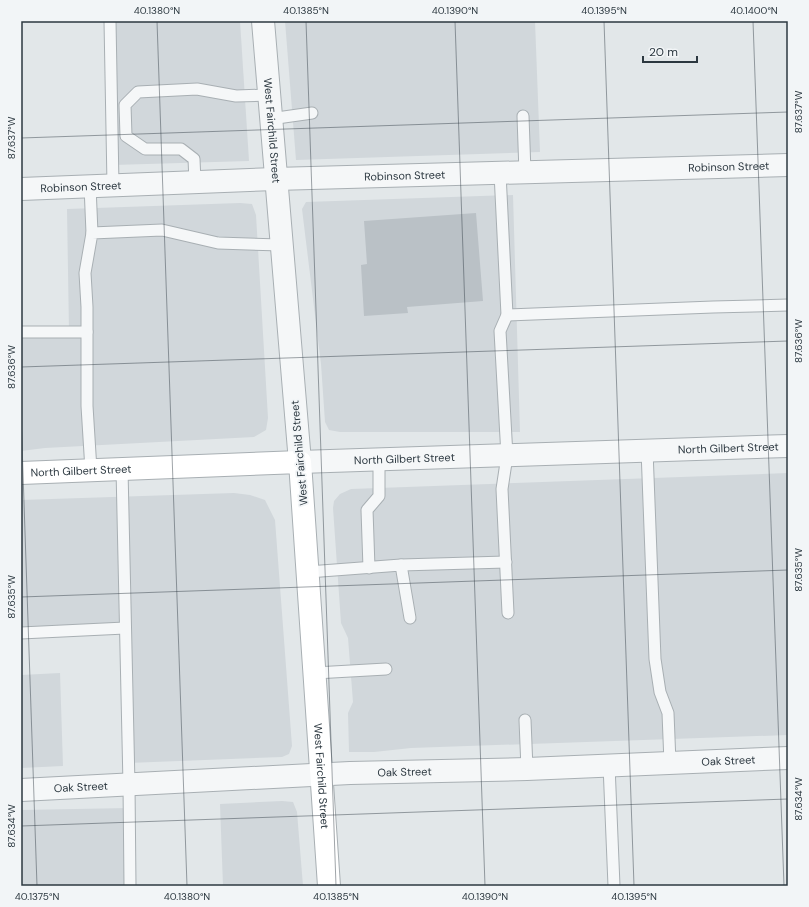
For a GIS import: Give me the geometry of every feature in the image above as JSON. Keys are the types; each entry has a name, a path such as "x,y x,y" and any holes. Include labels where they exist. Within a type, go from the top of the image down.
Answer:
{"main road":[{"name":"North Gilbert Street","path":"21,473 300,462"},
{"name":"West Fairchild Street","path":"300,462 329,886"}],"street":[{"name":"West Fairchild Street","path":"262,21 300,462"},
{"name":"Robinson Street","path":"21,189 195,182 788,165"},
{"name":"North Gilbert Street","path":"300,462 788,446"},
{"name":"Oak Street","path":"21,790 322,775 527,769 788,758"}],"lane":[{"path":"110,21 113,185"},
{"path":"195,182 194,159 181,149 145,149 126,136 125,105 138,92 197,89 236,96 268,95"},
{"path":"270,119 312,113"},
{"path":"523,116 525,173"},
{"path":"500,173 507,315 500,331 507,456 502,489 508,613"},
{"path":"90,186 92,233 85,273 87,406 91,470"},
{"path":"92,233 162,230 218,243 281,245"},
{"path":"507,315 713,307 788,306"},
{"path":"21,332 87,332"},
{"path":"647,450 655,659 660,692 668,713 670,763"},
{"path":"369,568 367,510 379,496 379,460"},
{"path":"122,469 130,886"},
{"path":"308,572 401,565 506,562"},
{"path":"401,565 410,618"},
{"path":"21,633 126,628"},
{"path":"314,673 386,669"},
{"path":"525,720 527,769"},
{"path":"609,765 614,886"}],"shaded area":[{"path":"110,21 240,21 249,161 113,165"},
{"path":"285,21 535,21 540,152 296,160"},
{"path":"513,195 520,432 340,432 329,430 325,422 321,364 302,209 306,202"},
{"path":"240,203 252,204 256,215 268,418 266,430 254,437 45,448 21,451 21,332 69,332 67,209"},
{"path":"788,473 788,735 411,748 374,752 349,752 348,713 353,702 348,638 341,623 333,508 334,501 340,494 351,489"},
{"path":"234,493 250,495 265,500 275,520 292,746 289,754 282,757 128,763 125,629 21,633 21,500"},
{"path":"60,673 63,766 21,768 21,675"},
{"path":"282,801 293,802 297,812 303,886 223,886 220,804"},
{"path":"129,808 130,886 21,886 21,810"}],"building":[{"path":"476,213 483,301 407,307 408,313 364,316 361,265 367,264 364,221"}]}
